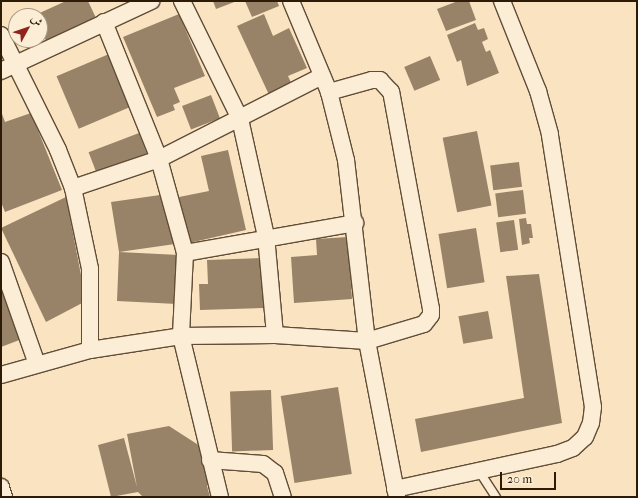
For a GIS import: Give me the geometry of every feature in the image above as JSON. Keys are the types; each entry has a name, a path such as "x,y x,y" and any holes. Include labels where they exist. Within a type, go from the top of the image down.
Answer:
{"street":[{"path":"1,71 151,1"},
{"path":"182,1 240,119 266,236 275,335"},
{"path":"291,1 329,92 346,160 355,223 367,341 396,493 479,471 557,454 573,448 585,437 593,407 550,134 538,91 502,1"},
{"path":"104,22 159,159 185,253 181,336 220,497"},
{"path":"1,35 18,64 73,188 90,269 90,350"},
{"path":"73,188 159,159 322,76"},
{"path":"1,375 90,350 181,336 275,335 367,341 419,327 428,320 431,309 391,92 380,80 372,80 329,92"},
{"path":"185,253 266,236 355,223"},
{"path":"1,262 37,364"},
{"path":"210,460 263,464 275,473 283,497"},
{"path":"1,487 4,497"}],"lane":[{"path":"479,471 496,497"}],"building":[{"path":"66,1 88,1 96,18 48,40 48,9"},
{"path":"213,1 237,1 216,9"},
{"path":"245,1 277,1 279,6 252,17"},
{"path":"458,1 469,1 476,20 446,31 437,9"},
{"path":"179,14 205,76 174,88 180,102 173,105 175,110 157,117 123,37"},
{"path":"264,14 273,36 289,28 307,68 288,76 294,89 271,99 237,26"},
{"path":"475,23 478,30 484,28 488,39 482,42 486,52 490,50 499,73 467,86 461,60 457,62 447,35"},
{"path":"109,54 131,106 79,129 57,76"},
{"path":"430,56 440,80 414,91 404,67"},
{"path":"211,95 220,118 191,129 182,106"},
{"path":"1,111 5,122 31,113 62,190 5,212 1,202"},
{"path":"477,131 492,206 457,212 443,138"},
{"path":"139,133 148,157 98,177 89,152"},
{"path":"228,150 246,230 189,243 179,197 209,191 201,156"},
{"path":"519,162 522,187 493,190 490,166"},
{"path":"523,190 526,214 498,217 495,193"},
{"path":"167,194 175,244 119,252 111,202"},
{"path":"66,197 86,301 46,322 1,228"},
{"path":"526,218 527,224 531,224 533,238 529,238 530,243 522,245 519,219"},
{"path":"514,220 518,250 500,252 496,223"},
{"path":"476,228 485,282 447,288 438,234"},
{"path":"348,237 352,299 294,303 291,257 317,255 316,239"},
{"path":"119,252 179,255 177,304 117,301"},
{"path":"262,258 264,308 200,310 199,284 208,284 207,260"},
{"path":"539,274 562,423 421,452 415,419 524,398 506,276"},
{"path":"1,286 22,339 1,347"},
{"path":"488,311 493,339 463,344 458,316"},
{"path":"338,387 352,474 294,483 281,396"},
{"path":"271,390 273,450 232,451 230,391"},
{"path":"169,426 200,446 210,460 207,486 210,497 143,497 138,492 111,497 98,445 124,438 137,487 127,434"}]}
